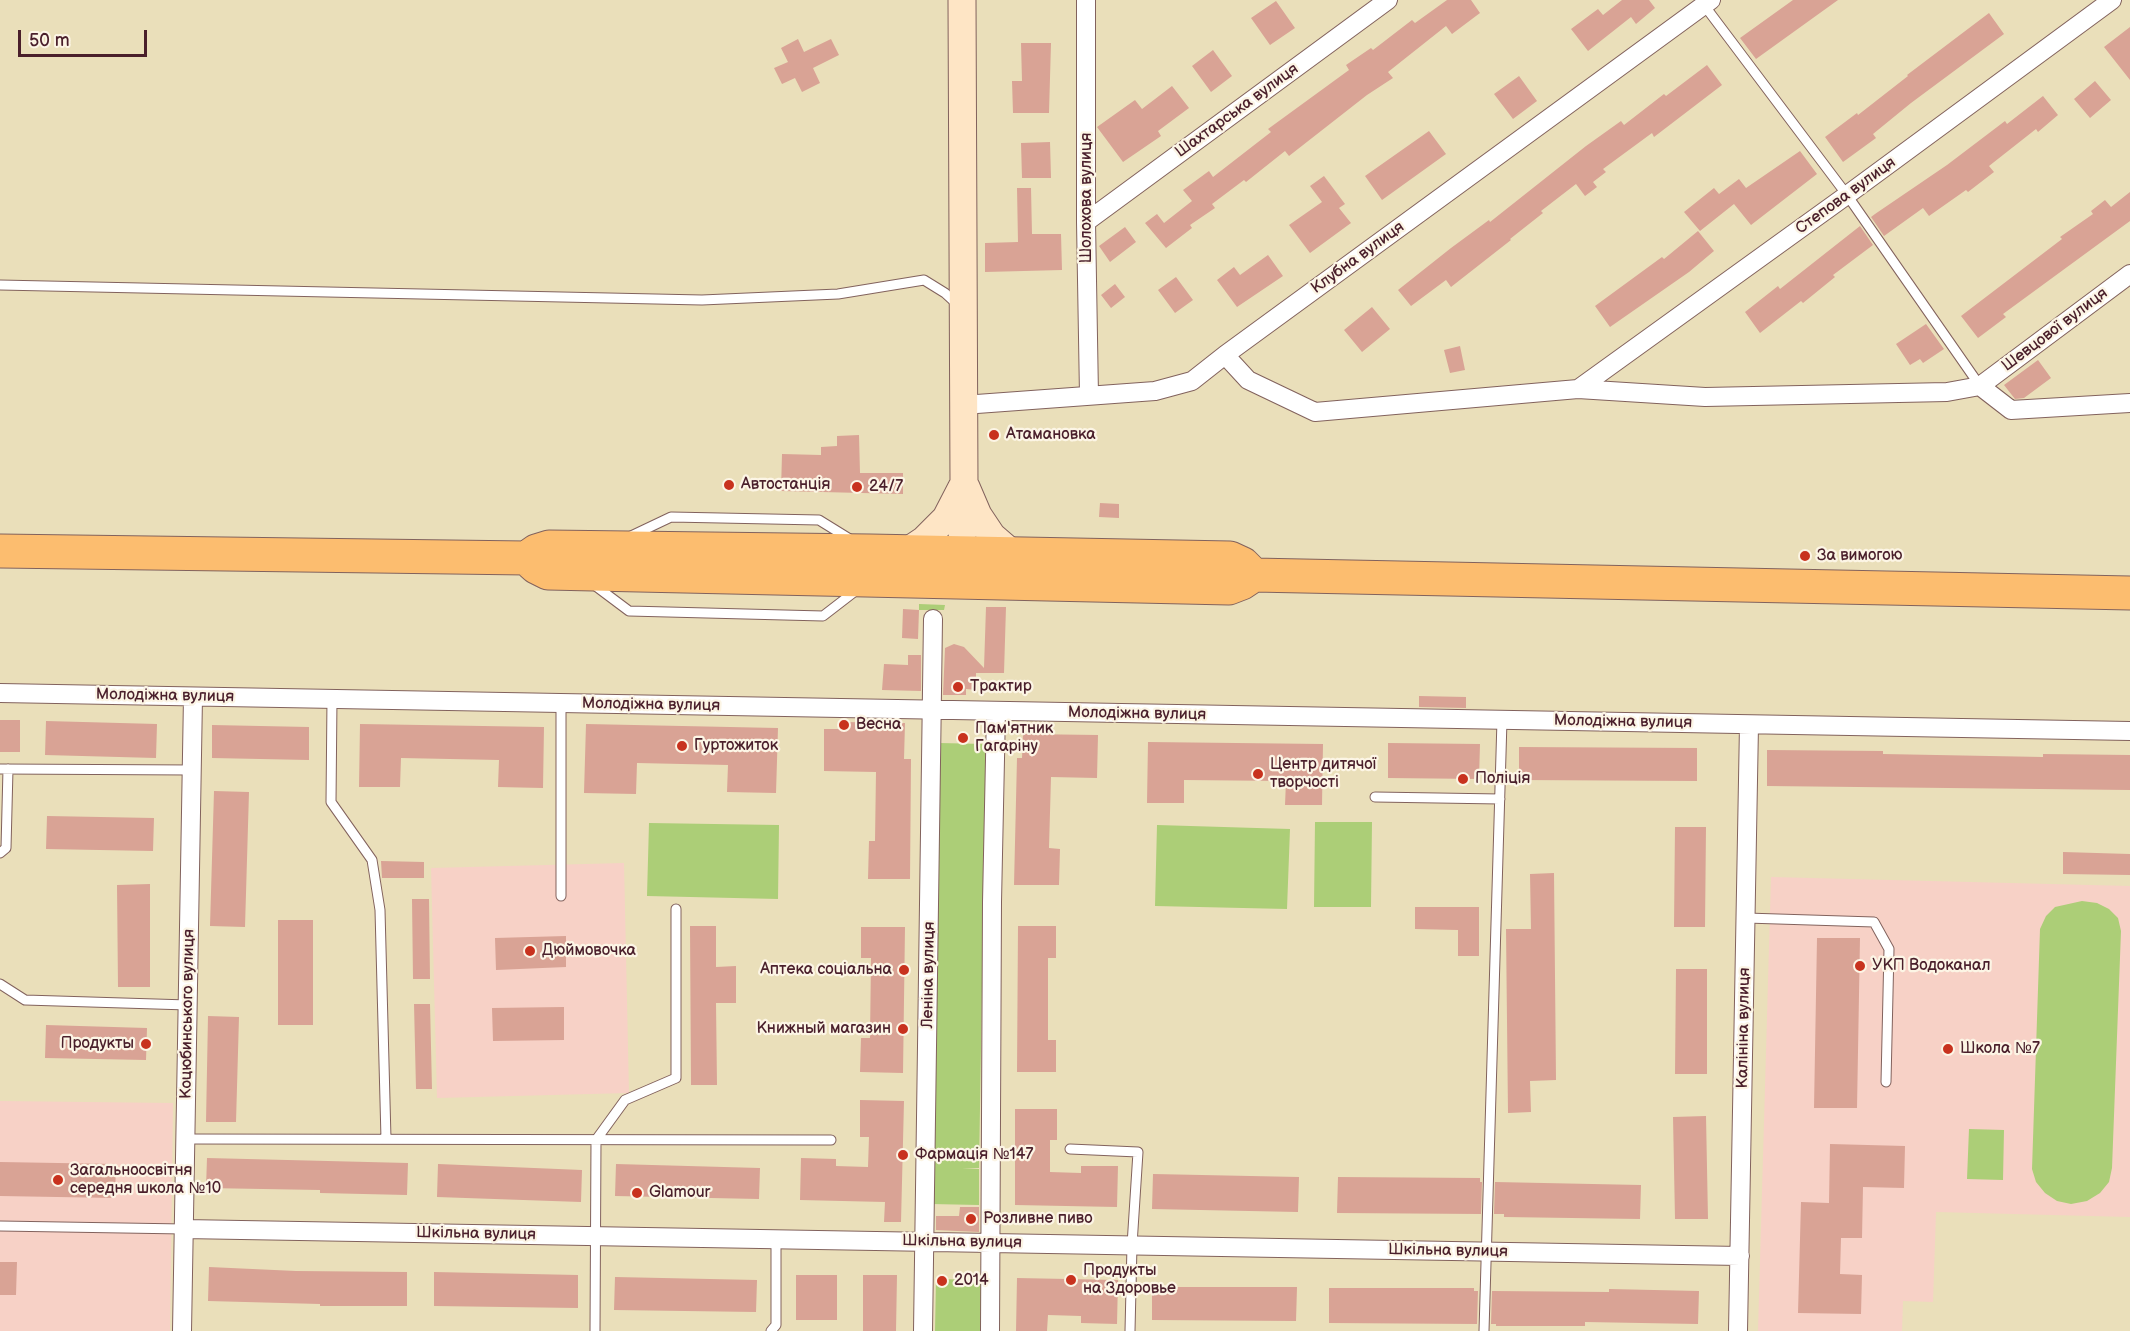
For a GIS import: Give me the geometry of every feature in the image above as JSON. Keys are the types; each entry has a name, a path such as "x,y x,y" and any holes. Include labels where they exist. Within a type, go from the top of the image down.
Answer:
{"highway":[{"path":"0,551 526,558 536,551 549,547 608,547 871,566"},
{"path":"526,558 536,567 548,573 579,573 871,566 916,562 961,568 1008,564 1230,558 1243,564 1254,575 2130,593"}],"street":[{"path":"961,568 964,483 962,0"},
{"name":"Шолохова вулиця","path":"1086,0 1089,395"},
{"name":"Шахтарська вулиця","path":"1086,222 1388,0"},
{"name":"Степова вулиця","path":"1578,389 2112,0"},
{"name":"Клубна вулиця","path":"963,405 1155,391 1192,381 1708,3"},
{"name":"Шевцової вулиця","path":"1980,387 2130,274"},
{"path":"1225,355 1248,380 1315,412 1578,389 1706,397 1947,392 1980,387 2011,410 2130,403"},
{"path":"916,562 924,540 946,518 964,483"},
{"path":"964,483 978,515 1008,564"},
{"name":"Леніна вулиця","path":"923,1331 933,619"},
{"name":"Молодіжна вулиця","path":"0,693 2130,731"},
{"name":"Коцюбинського вулиця","path":"182,1331 193,697"},
{"path":"990,1331 992,925 996,711"},
{"name":"Калініна вулиця","path":"1738,1331 1749,725"},
{"name":"Шкільна вулиця","path":"184,1229 1740,1256"}],"lane":[{"path":"1708,3 1847,195 1980,387"},
{"path":"0,285 702,300 838,294 924,280 945,293 962,308"},
{"path":"332,699 332,802 372,860 380,910 386,1139"},
{"path":"561,704 561,896"},
{"path":"1485,1331 1502,720"},
{"path":"0,854 6,848 4,769 192,770"},
{"path":"1375,798 1500,800"},
{"path":"595,1331 596,1140 625,1100 676,1078 676,909"},
{"path":"1746,918 1874,921 1889,949 1886,1082"},
{"path":"0,984 25,1000 188,1005"},
{"path":"185,1139 831,1140"},
{"path":"1070,1149 1138,1152 1132,1245 1130,1331"},
{"path":"0,1226 184,1229"},
{"path":"771,1331 776,1325 776,1239"}],"shaded area":[{"name":"Дюймовочка","path":"624,863 629,1093 437,1098 431,868"},
{"name":"Школа №7","path":"1771,877 2130,886 2130,1217 1936,1212 1933,1302 1903,1301 1902,1331 1758,1331"},
{"path":"0,1101 173,1103 170,1331 0,1331"}],"green space":[{"path":"919,604 945,605 944,610 919,610"},
{"path":"939,743 986,744 979,1168 962,1168 979,1169 979,1205 931,1204"},
{"path":"1315,822 1372,822 1371,907 1314,907"},
{"path":"649,823 779,825 778,899 647,896"},
{"path":"1157,825 1290,829 1287,909 1155,906"},
{"path":"2082,901 2097,903 2109,909 2118,918 2121,931 2112,1168 2109,1182 2100,1193 2087,1201 2071,1204 2057,1201 2045,1193 2036,1182 2032,1169 2040,929 2046,916 2055,907"},
{"path":"1969,1129 2004,1130 2003,1180 1967,1179"},
{"path":"936,1279 982,1280 981,1331 935,1331"}],"building":[{"path":"1447,0 1471,0 1480,13 1452,34 1446,26 1388,72 1393,78 1367,95 1289,156 1285,151 1246,182 1244,180 1212,204 1215,208 1190,225 1192,228 1166,248 1145,223 1157,214 1164,223 1192,201 1183,190 1209,171 1213,177 1271,132 1268,129 1349,70 1346,65 1371,48 1373,50 1412,20 1415,23"},
{"path":"1622,0 1649,0 1655,8 1636,24 1631,17 1588,51 1571,29 1598,9 1603,15"},
{"path":"1793,0 1838,0 1756,59 1740,38"},
{"path":"1276,1 1295,28 1270,45 1251,18"},
{"path":"1989,13 2004,34 1911,103 1873,134 1876,138 1843,162 1825,137 1857,113 1858,115"},
{"path":"2130,27 2130,80 2104,47"},
{"path":"798,39 804,52 831,39 839,55 813,68 820,83 802,92 795,78 782,84 774,68 788,62 781,48"},
{"path":"1021,43 1051,43 1049,113 1013,113 1012,81 1022,81"},
{"path":"1213,50 1232,76 1211,92 1192,66"},
{"path":"1707,65 1722,85 1654,137 1652,133 1603,169 1606,172 1593,182 1597,187 1585,196 1576,184 1541,211 1543,213 1511,240 1451,287 1446,280 1411,306 1398,290 1451,248 1489,220 1490,222 1586,146 1621,121 1624,125"},
{"path":"1519,76 1537,101 1513,119 1494,94"},
{"path":"2095,81 2111,100 2090,118 2074,99"},
{"path":"1172,86 1189,108 1158,131 1161,136 1123,162 1097,127 1135,100 1142,109"},
{"path":"2043,96 2058,115 2038,132 2036,129 1989,166 1994,172 1968,192 1966,190 1929,216 1923,208 1884,236 1871,217 1947,165 2005,121 2007,124"},
{"path":"1429,131 1446,154 1382,200 1365,176"},
{"path":"1050,142 1051,178 1022,178 1021,143"},
{"path":"1800,151 1817,174 1751,225 1734,204 1700,231 1684,212 1714,188 1719,194 1739,179 1746,188"},
{"path":"1324,176 1345,204 1339,208 1351,223 1310,253 1289,225 1322,202 1310,186"},
{"path":"1017,188 1031,188 1032,234 1061,234 1062,270 985,272 985,243 1018,242"},
{"path":"2130,192 2130,221 2003,314 2006,317 1978,338 1961,316 2062,239 2060,237 2093,214 2091,211 2105,200 2111,207"},
{"path":"1860,226 1873,245 1833,275 1835,277 1803,303 1801,301 1760,333 1745,312 1778,286 1780,289"},
{"path":"1125,227 1136,242 1110,262 1099,246"},
{"path":"1698,231 1714,251 1689,272 1610,327 1595,306 1662,257 1664,259"},
{"path":"1268,255 1283,276 1237,307 1217,280 1234,267 1240,275"},
{"path":"1176,277 1193,300 1175,313 1158,290"},
{"path":"1115,284 1125,297 1111,308 1101,295"},
{"path":"1372,307 1390,329 1362,352 1344,330"},
{"path":"1926,324 1944,349 1923,363 1920,359 1910,365 1896,344"},
{"path":"1460,346 1465,370 1450,373 1444,350"},
{"path":"2038,360 2051,378 2024,398 2015,399 2004,385"},
{"path":"859,435 860,473 903,473 903,494 781,491 782,454 821,455 821,447 837,446 837,436"},
{"path":"1100,503 1119,504 1119,518 1099,517"},
{"path":"986,607 1006,607 1004,673 976,673 976,690 966,689 966,695 943,695 945,648 954,644 964,647 984,668"},
{"path":"903,609 919,610 918,639 902,638"},
{"path":"908,655 921,655 921,691 882,690 884,664 908,665"},
{"path":"1419,696 1466,697 1466,708 1419,707"},
{"path":"0,720 20,720 20,752 0,752"},
{"path":"46,721 157,724 156,758 45,755"},
{"path":"844,722 905,723 904,759 911,759 910,879 868,879 869,841 875,841 876,772 824,771 824,729 844,729"},
{"path":"360,724 544,727 543,788 498,787 499,760 401,758 400,787 359,787"},
{"name":"Гуртожиток","path":"586,724 778,728 776,793 727,792 728,765 637,763 636,794 584,793"},
{"path":"212,725 309,727 309,760 212,758"},
{"path":"1023,734 1098,735 1097,778 1051,777 1049,848 1060,849 1059,885 1014,885 1017,758 1022,758"},
{"name":"Центр дитячої творчості","path":"1148,742 1323,744 1322,805 1285,805 1286,781 1184,780 1184,803 1147,803"},
{"path":"1388,743 1480,744 1479,779 1388,778"},
{"path":"1519,747 1697,748 1697,781 1519,780"},
{"path":"1767,750 1883,751 1883,754 2043,757 2043,754 2130,755 2130,790 1767,786"},
{"path":"214,791 249,792 245,927 210,926"},
{"path":"47,816 154,818 153,851 46,849"},
{"path":"1675,827 1706,827 1705,927 1674,927"},
{"path":"2063,852 2130,854 2130,875 2063,874"},
{"path":"381,861 424,862 424,878 382,878"},
{"path":"1554,873 1556,1080 1530,1081 1531,1112 1508,1113 1506,929 1531,929 1530,874"},
{"path":"150,884 150,987 118,987 117,885"},
{"path":"412,899 429,899 430,979 413,979"},
{"path":"1415,907 1479,907 1479,956 1458,956 1458,930 1415,929"},
{"path":"278,920 313,920 313,1025 278,1025"},
{"path":"690,926 716,926 716,967 736,966 736,1003 716,1003 717,1085 691,1085"},
{"path":"1018,926 1056,926 1056,958 1048,958 1048,1040 1056,1040 1056,1072 1017,1072"},
{"path":"861,927 905,927 903,1073 860,1072 861,1038 870,1038 871,958 861,958"},
{"path":"566,936 566,967 496,970 495,938"},
{"path":"1817,938 1860,938 1857,1108 1814,1108"},
{"path":"1676,969 1707,969 1707,1074 1675,1074"},
{"path":"414,1004 430,1004 432,1089 416,1089"},
{"path":"564,1007 564,1040 493,1041 492,1008"},
{"path":"208,1016 239,1017 236,1122 206,1122"},
{"path":"46,1025 147,1028 146,1060 45,1058"},
{"path":"860,1100 904,1101 901,1222 884,1222 885,1202 800,1200 801,1158 836,1159 836,1166 868,1167 869,1137 860,1137"},
{"path":"1015,1109 1057,1109 1057,1140 1050,1140 1050,1172 1081,1173 1081,1166 1118,1166 1117,1207 1015,1205"},
{"path":"1706,1116 1708,1219 1675,1219 1673,1117"},
{"path":"1830,1144 1905,1146 1904,1188 1863,1187 1862,1238 1841,1238 1840,1274 1862,1275 1861,1314 1798,1313 1801,1202 1829,1203"},
{"path":"207,1158 408,1163 407,1195 320,1193 320,1190 206,1188"},
{"name":"Загальноосвітня середня школа №10","path":"0,1162 116,1164 115,1198 0,1196"},
{"path":"438,1164 582,1170 581,1202 437,1197"},
{"path":"616,1164 760,1168 759,1199 615,1196"},
{"path":"1153,1174 1299,1177 1298,1212 1152,1209"},
{"path":"1338,1177 1480,1178 1482,1182 1481,1214 1337,1213"},
{"path":"1495,1182 1641,1185 1640,1219 1504,1217 1504,1214 1494,1214"},
{"path":"960,1207 979,1207 979,1232 936,1230 936,1216 959,1216"},
{"path":"0,1262 17,1262 16,1295 0,1295"},
{"path":"209,1267 296,1271 407,1272 407,1306 320,1306 320,1304 208,1301"},
{"path":"434,1272 578,1275 578,1308 434,1306"},
{"path":"796,1275 837,1275 837,1320 796,1320"},
{"path":"863,1275 897,1275 896,1331 863,1331"},
{"path":"615,1277 757,1280 756,1312 614,1310"},
{"path":"1017,1278 1118,1280 1117,1324 1081,1323 1081,1316 1048,1315 1047,1331 1016,1331"},
{"path":"1152,1287 1297,1287 1296,1321 1152,1320"},
{"path":"1329,1288 1474,1288 1474,1291 1478,1291 1477,1324 1329,1323"},
{"path":"1609,1289 1699,1291 1698,1324 1585,1322 1585,1326 1496,1326 1496,1324 1491,1324 1492,1291 1609,1292"}],"place":[{"name":"Атамановка","path":"994,435"},
{"name":"Автостанція","path":"729,485"},
{"name":"24/7","path":"857,487"},
{"name":"За вимогою","path":"1805,556"},
{"name":"Трактир","path":"958,687"},
{"name":"Весна","path":"844,725"},
{"name":"Пам'ятник Гагаріну","path":"963,738"},
{"name":"Гуртожиток","path":"682,746"},
{"name":"Центр дитячої творчості","path":"1258,774"},
{"name":"Поліція","path":"1463,779"},
{"name":"Дюймовочка","path":"530,951"},
{"name":"УКП Водоканал","path":"1860,966"},
{"name":"Аптека соціальна","path":"904,970"},
{"name":"Книжный магазин","path":"903,1029"},
{"name":"Продукты","path":"146,1044"},
{"name":"Школа №7","path":"1948,1049"},
{"name":"Фармація №147","path":"903,1155"},
{"name":"Загальноосвітня середня школа №10","path":"58,1180"},
{"name":"Glamour","path":"637,1193"},
{"name":"Розливне пиво","path":"971,1219"},
{"name":"Продукты на Здоровье","path":"1071,1280"},
{"name":"2014","path":"942,1281"}]}
